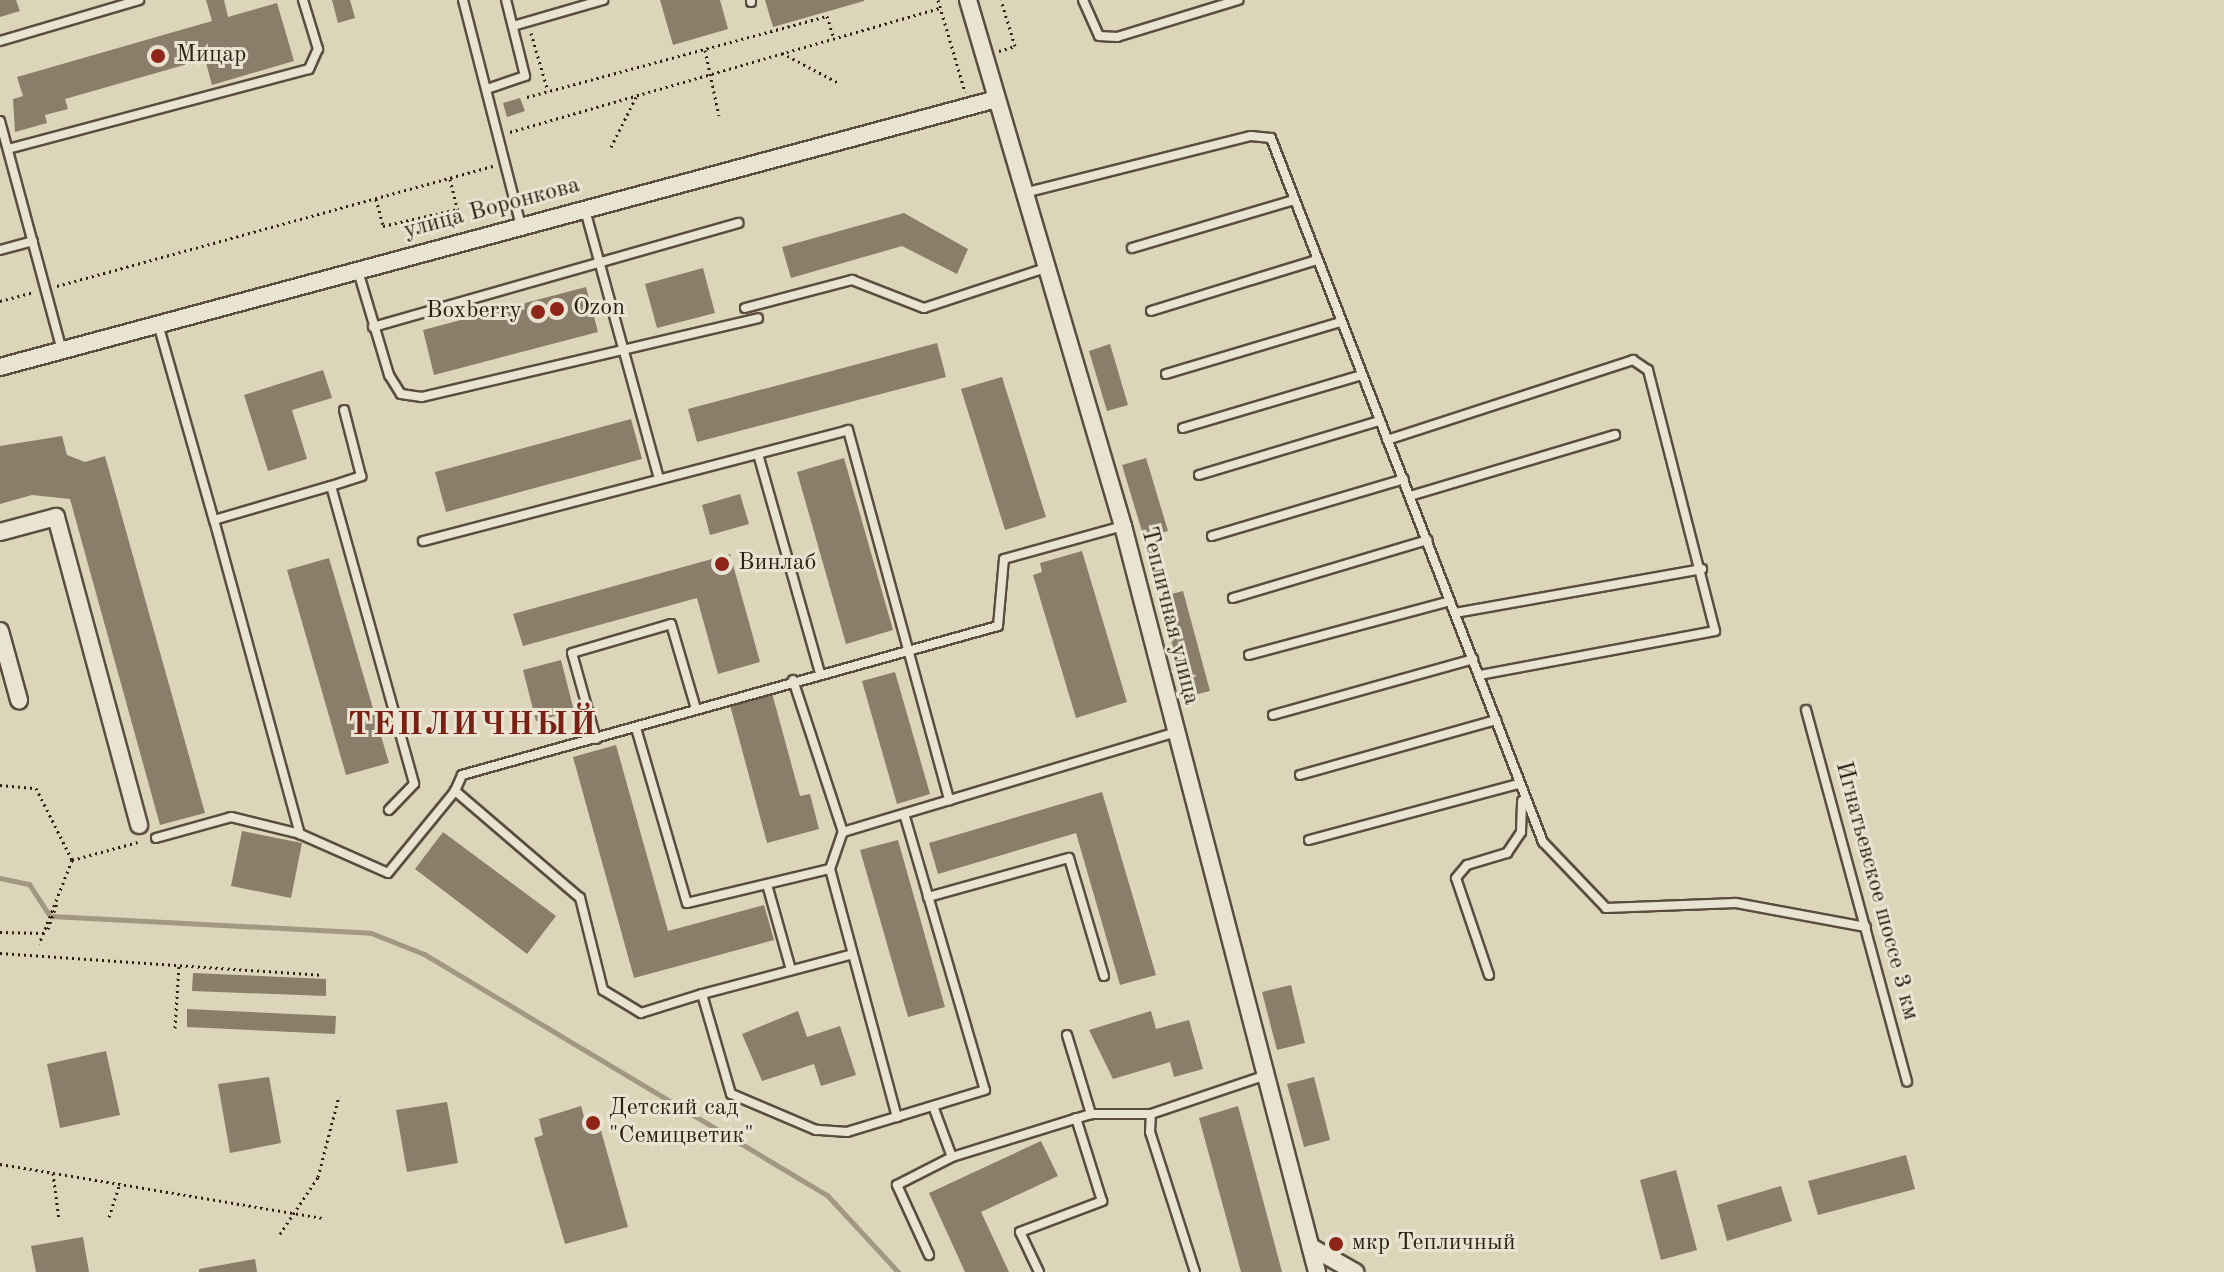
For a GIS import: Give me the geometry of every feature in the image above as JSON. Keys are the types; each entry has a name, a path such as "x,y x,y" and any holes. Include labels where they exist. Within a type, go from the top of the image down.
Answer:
{"street":[{"name":"Тепличная улица","path":"968,0 1123,526 1173,733 1317,1272"},
{"name":"улица Воронкова","path":"0,367 997,99"},
{"path":"0,532 56,517 139,825"},
{"path":"0,631 19,700"},
{"path":"1311,1247 1355,1272"}],"lane":[{"path":"0,41 139,0"},
{"path":"8,149 309,69 318,49 303,0"},
{"path":"463,0 521,226"},
{"path":"487,89 525,76 506,0"},
{"path":"513,26 603,0"},
{"path":"1083,0 1099,36 1117,37 1238,0"},
{"path":"0,121 62,350"},
{"path":"1024,193 1263,135 1271,138 1340,322 1428,540 1522,796 1543,842 1606,908 1736,903 1866,927"},
{"path":"1132,248 1294,200"},
{"path":"585,209 659,479"},
{"path":"373,327 600,267 738,223"},
{"path":"0,250 33,241"},
{"path":"1151,311 1317,260"},
{"path":"745,308 852,280 924,308 1046,268"},
{"path":"358,270 373,327 401,394 422,397 758,318"},
{"path":"1166,374 1340,322"},
{"path":"158,323 300,834"},
{"path":"1387,440 1642,361 1702,569 1715,631 1479,675"},
{"path":"1183,428 1362,375"},
{"path":"214,520 361,476 344,410"},
{"path":"1199,475 1379,421"},
{"path":"423,541 848,430 903,649 949,800"},
{"path":"1410,496 1615,435"},
{"path":"758,454 820,673"},
{"path":"1212,536 1404,479"},
{"path":"331,486 414,784 389,810"},
{"path":"156,838 231,817 300,834 388,873 455,791 462,775 636,728 903,649 998,626 1004,559 1123,526"},
{"path":"1233,598 1428,540"},
{"path":"1455,613 1702,569"},
{"path":"1249,655 1450,601"},
{"path":"596,739 572,653 586,648 671,624 696,709"},
{"path":"1273,715 1473,659"},
{"path":"793,680 843,832 830,869 850,955 897,1117"},
{"name":"Игнатьевское шоссе 3 км","path":"1806,710 1907,1082"},
{"path":"1300,775 1496,720"},
{"path":"636,728 687,903 768,888 830,869"},
{"path":"843,832 905,817 949,800 1173,733"},
{"path":"1309,840 1518,784"},
{"path":"455,791 580,898 603,990 641,1013 850,955"},
{"path":"1489,975 1456,878 1467,865 1507,853 1521,832 1522,796"},
{"path":"702,994 731,1094 816,1130 847,1132 985,1090 905,817"},
{"path":"928,897 1069,858 1104,976"},
{"path":"768,888 791,970"},
{"path":"1067,1035 1091,1114"},
{"path":"929,1255 897,1185 952,1157 1076,1118 1091,1114 1151,1114 1263,1076"},
{"path":"933,1106 952,1157"},
{"path":"1151,1114 1150,1132 1195,1272"},
{"path":"1039,1272 1020,1232 1102,1201 1076,1118"}],"path":[{"path":"938,0 969,107"},
{"path":"498,135 941,8"},
{"path":"527,97 827,16 834,39"},
{"path":"527,22 548,91"},
{"path":"705,50 719,116"},
{"path":"782,53 839,83"},
{"path":"611,147 637,95"},
{"path":"0,301 505,162"},
{"path":"450,179 460,219"},
{"path":"376,199 383,226 458,209"},
{"path":"0,785 36,788 72,860 47,931"},
{"path":"72,860 156,838"},
{"path":"39,944 52,924 57,903"},
{"path":"0,932 47,931"},
{"path":"0,953 320,975"},
{"path":"175,1028 179,964"},
{"path":"280,1234 318,1177 339,1096"},
{"path":"0,1164 324,1218"},
{"path":"53,1173 59,1220"},
{"path":"109,1217 120,1184"}],"building":[{"path":"0,0 16,0 20,11 0,17"},
{"path":"206,0 224,0 228,17 277,3 294,61 212,85 205,59 65,99 68,109 45,115 47,123 15,132 13,99 23,96 17,77 212,21"},
{"path":"332,0 350,0 355,18 338,23"},
{"path":"660,0 720,0 728,29 673,45"},
{"path":"765,0 864,0 864,1 773,27"},
{"path":"520,98 525,111 507,117 503,103"},
{"path":"904,213 968,249 957,274 902,246 791,278 782,247"},
{"path":"703,268 715,313 657,328 645,284"},
{"path":"586,287 598,332 434,375 423,330"},
{"path":"937,343 946,377 697,442 688,409"},
{"path":"1110,344 1128,405 1107,411 1089,351"},
{"path":"323,370 332,398 292,410 307,459 268,471 244,395"},
{"path":"1002,377 1046,517 1005,530 961,389"},
{"path":"631,419 642,459 446,512 435,472"},
{"path":"62,436 67,455 85,462 105,456 205,813 160,825 70,499 32,495 0,504 0,446"},
{"path":"844,458 893,630 846,644 797,472"},
{"path":"1146,458 1168,531 1144,538 1122,465"},
{"path":"740,494 749,524 710,535 702,505"},
{"path":"1082,551 1127,702 1076,718 1033,575 1042,572 1040,563"},
{"path":"730,554 760,662 718,674 697,598 523,646 513,614"},
{"path":"329,558 389,763 346,775 287,570"},
{"path":"1183,591 1210,691 1186,697 1160,597"},
{"path":"561,660 574,711 536,721 523,670"},
{"path":"895,672 930,794 897,804 862,681"},
{"path":"772,693 800,796 810,794 819,829 767,843 730,705"},
{"path":"616,745 668,931 764,905 774,940 634,978 573,757"},
{"path":"1102,792 1156,975 1120,985 1076,833 938,874 929,843"},
{"path":"242,831 302,843 291,898 231,886"},
{"path":"443,832 556,916 527,954 415,869"},
{"path":"898,840 945,1007 908,1017 860,850"},
{"path":"193,973 326,979 326,996 192,991"},
{"path":"1291,985 1305,1043 1277,1050 1262,992"},
{"path":"187,1009 336,1016 335,1034 187,1027"},
{"path":"798,1011 807,1037 840,1026 856,1075 821,1086 814,1064 762,1081 742,1034"},
{"path":"1151,1011 1156,1029 1189,1020 1203,1069 1174,1077 1170,1062 1113,1079 1089,1030"},
{"path":"106,1051 120,1115 60,1128 47,1064"},
{"path":"269,1077 281,1143 230,1153 218,1084"},
{"path":"1314,1077 1330,1140 1304,1147 1287,1084"},
{"path":"447,1102 458,1163 407,1172 396,1110"},
{"path":"581,1106 586,1124 598,1120 628,1227 565,1244 534,1138 543,1135 539,1119"},
{"path":"1238,1106 1282,1272 1241,1272 1199,1118"},
{"path":"1041,1141 1058,1176 981,1212 1009,1272 965,1272 929,1193"},
{"path":"1906,1155 1915,1189 1818,1215 1808,1181"},
{"path":"1676,1170 1697,1250 1661,1260 1640,1180"},
{"path":"1781,1186 1792,1221 1727,1241 1717,1205"},
{"path":"83,1237 89,1272 36,1272 31,1246"},
{"path":"255,1259 257,1272 199,1272 199,1269"}],"waterway":[{"path":"0,878 29,884 48,913"},
{"path":"51,916 371,933 424,954 827,1195 898,1272"}],"place":[{"name":"Мицар","path":"158,56"},
{"name":"Ozon","path":"557,309"},
{"name":"Boxberry","path":"538,312"},
{"name":"Винлаб","path":"722,564"},
{"name":"Детский сад \"Семицветик\"","path":"593,1123"},
{"name":"мкр Тепличный","path":"1336,1244"}],"district":[{"name":"ТЕПЛИЧНЫЙ","path":"473,726"}]}
